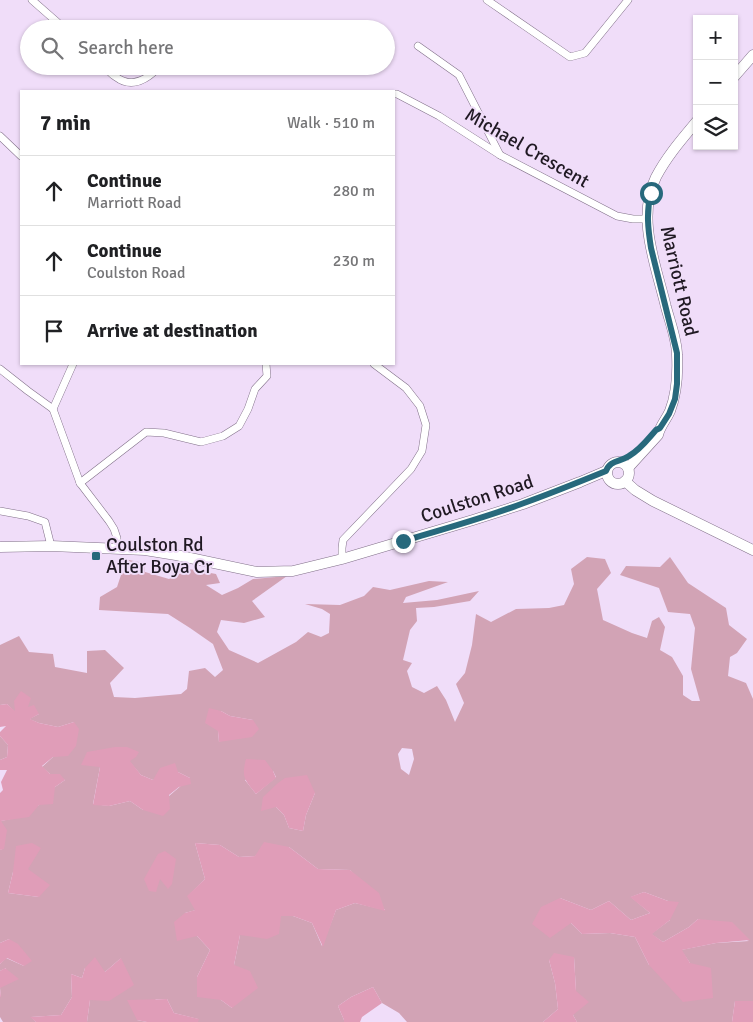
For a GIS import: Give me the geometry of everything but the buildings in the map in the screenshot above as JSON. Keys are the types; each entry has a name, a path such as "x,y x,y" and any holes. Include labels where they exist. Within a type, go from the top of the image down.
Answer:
{"street":[{"path":"32,0 55,20"},
{"path":"487,0 570,57 585,54 628,0"},
{"path":"418,46 459,75 500,155"},
{"path":"738,72 753,55"},
{"path":"113,75 123,82 132,83 142,82 151,75"},
{"name":"Michael Crescent","path":"395,94 439,116 500,155 617,216 647,219"},
{"name":"Marriott Road","path":"608,476 607,467 613,462 625,472 658,435 675,399 677,353 651,248 647,219 648,204 656,179 665,161 693,127"},
{"path":"0,136 20,155"},
{"path":"53,408 73,365"},
{"path":"80,483 146,432 164,433 201,442 222,436 239,426 248,410 255,389 267,376 266,365"},
{"path":"342,559 343,540 411,469 422,451 426,426 420,406 406,388 375,365"},
{"path":"0,369 53,408 80,483 114,529 117,538 117,549"},
{"path":"625,472 635,490 653,501 753,550"},
{"name":"Coulston Road","path":"0,548 51,546 145,550 258,572 293,571 342,559 473,520 580,482 608,476 616,484 625,472"},
{"path":"0,511 28,516 45,522 51,546"}],"shaded area":[{"path":"587,557 605,559 611,573 597,589 603,620 647,638 652,621 659,617 665,627 660,650 672,657 683,676 683,695 692,701 700,701 691,669 695,628 690,614 668,612 659,588 620,575 626,566 660,567 670,557 688,583 726,608 729,625 747,639 737,653 730,657 728,676 746,683 753,699 753,1001 735,1001 732,1022 577,1022 573,1015 576,991 574,957 549,960 555,983 558,1009 543,1022 407,1022 399,1013 382,1003 373,987 351,997 338,1006 344,1022 198,1022 198,1019 174,1013 167,999 156,999 137,1020 147,1022 87,1022 90,1000 121,958 105,972 85,968 82,978 71,974 72,997 61,1015 31,1017 36,1022 3,1022 0,1017 0,988 6,968 0,971 0,964 6,958 24,966 9,939 0,943 0,850 4,848 1,821 15,818 39,805 55,787 65,780 50,774 42,767 53,757 74,722 58,727 39,723 29,719 39,714 15,712 7,704 0,705 0,645 19,636 29,652 53,654 55,667 87,673 87,651 105,650 124,668 110,683 114,697 135,698 181,694 187,689 189,671 205,668 215,677 223,670 213,644 168,614 99,610 100,597 117,587 123,569 129,560 144,563 145,572 169,579 189,569 216,574 220,583 206,585 222,595 253,579 287,576 252,601 265,617 244,623 221,620 217,632 229,650 258,663 296,642 308,632 321,637 329,633 330,614 322,609 305,604 340,605 364,596 373,587 390,590 429,581 448,582 406,597 403,603 437,600 479,591 470,601 416,608 417,621 410,630 403,660 412,663 407,671 412,687 424,693 437,686 446,700 455,722 464,703 456,684 465,673 472,645 476,614 491,622 516,609 549,608 564,605 574,584 571,569","holes":["221,711 230,716 253,720 219,742 218,731","402,748 412,749 414,759 409,775 401,769 398,754","129,761 141,775 153,780 178,772 190,778 169,796 143,810 130,801 109,806 93,804 100,767","273,771 276,777 256,794 245,780","315,793 306,815 303,831 289,828 284,815 276,807","195,843 220,845 239,857 255,856 289,847 318,869 350,870 385,910 355,903 336,910 322,946 312,923 293,916 281,916 240,935 234,965 232,1008 197,977 210,950 197,936 185,913 196,910 188,896 205,879","13,872 39,897 8,893","644,892 668,901 670,920 651,934 663,942 689,927 698,919 749,941 716,943 681,950 690,963 649,965 635,937 610,933 582,934 571,923 560,898 591,910 609,901 631,920 650,913 631,897"]},
{"path":"21,691 31,698 28,707 34,705 39,714 30,719 58,727 74,722 79,729 76,746 68,756 53,757 42,766 50,774 60,774 65,780 55,787 53,804 39,805 29,817 1,821 7,830 4,849 0,850 0,793 3,790 1,782 7,770 0,770 0,760 7,757 8,745 0,736 0,732 6,726 0,727 0,705 7,704 15,711 14,701"},
{"path":"209,708 230,716 253,720 259,729 252,737 219,742 218,731 205,723"},
{"path":"0,736 8,745 7,757 0,760"},
{"path":"127,747 139,752 130,761 141,775 153,780 160,768 175,763 178,772 190,778 191,784 179,787 169,795 170,809 163,816 143,810 130,801 109,806 93,805 100,767 81,765 87,752"},
{"path":"246,759 265,760 276,778 256,794 244,775"},
{"path":"307,775 315,793 306,815 303,831 289,828 284,815 276,807 261,811 263,797 278,783 285,778"},
{"path":"264,842 289,847 318,869 350,870 379,893 385,911 355,903 336,910 323,947 312,923 293,916 281,916 279,934 267,939 240,935 234,965 250,971 258,988 232,1008 221,1000 197,997 197,977 210,950 197,936 177,941 174,922 185,913 195,910 187,896 205,879 195,843 220,845 239,857 255,856"},
{"path":"32,843 41,848 28,869 50,885 39,897 8,893 16,846"},
{"path":"165,851 176,859 172,884 168,889 160,879 156,892 149,891 144,879 158,854"},
{"path":"644,892 668,901 679,902 670,920 652,934 663,942 689,927 698,919 732,922 750,940 716,943 682,950 690,963 711,968 713,998 683,1002 649,965 635,937 610,933 582,934 571,923 550,938 532,924 541,907 560,898 591,910 609,901 631,920 650,913 630,897"},
{"path":"9,939 18,944 32,961 24,966 7,958 0,964 0,943"},
{"path":"554,953 574,957 576,991 589,1002 573,1015 577,1022 543,1022 558,1009 555,983 549,960"},
{"path":"95,957 105,972 121,958 134,985 109,1001 90,1000 87,1022 36,1022 30,1017 61,1015 72,997 71,974 82,978 85,968"},
{"path":"5,968 19,979 0,988 0,971"},
{"path":"373,987 382,1003 362,1017 360,1022 344,1022 338,1006 351,997"},
{"path":"167,999 174,1013 199,1019 198,1022 147,1022 137,1020 127,1000"},
{"path":"735,1001 753,1001 753,1022 732,1022"}],"place":[{"name":"Coulston Rd After Boya Cr","path":"96,556"}],"route":[{"path":"403,541 523,504 606,471 607,467 613,462 632,455 660,428 669,414 675,399 678,371 677,353 648,232 648,204 651,193"}]}
